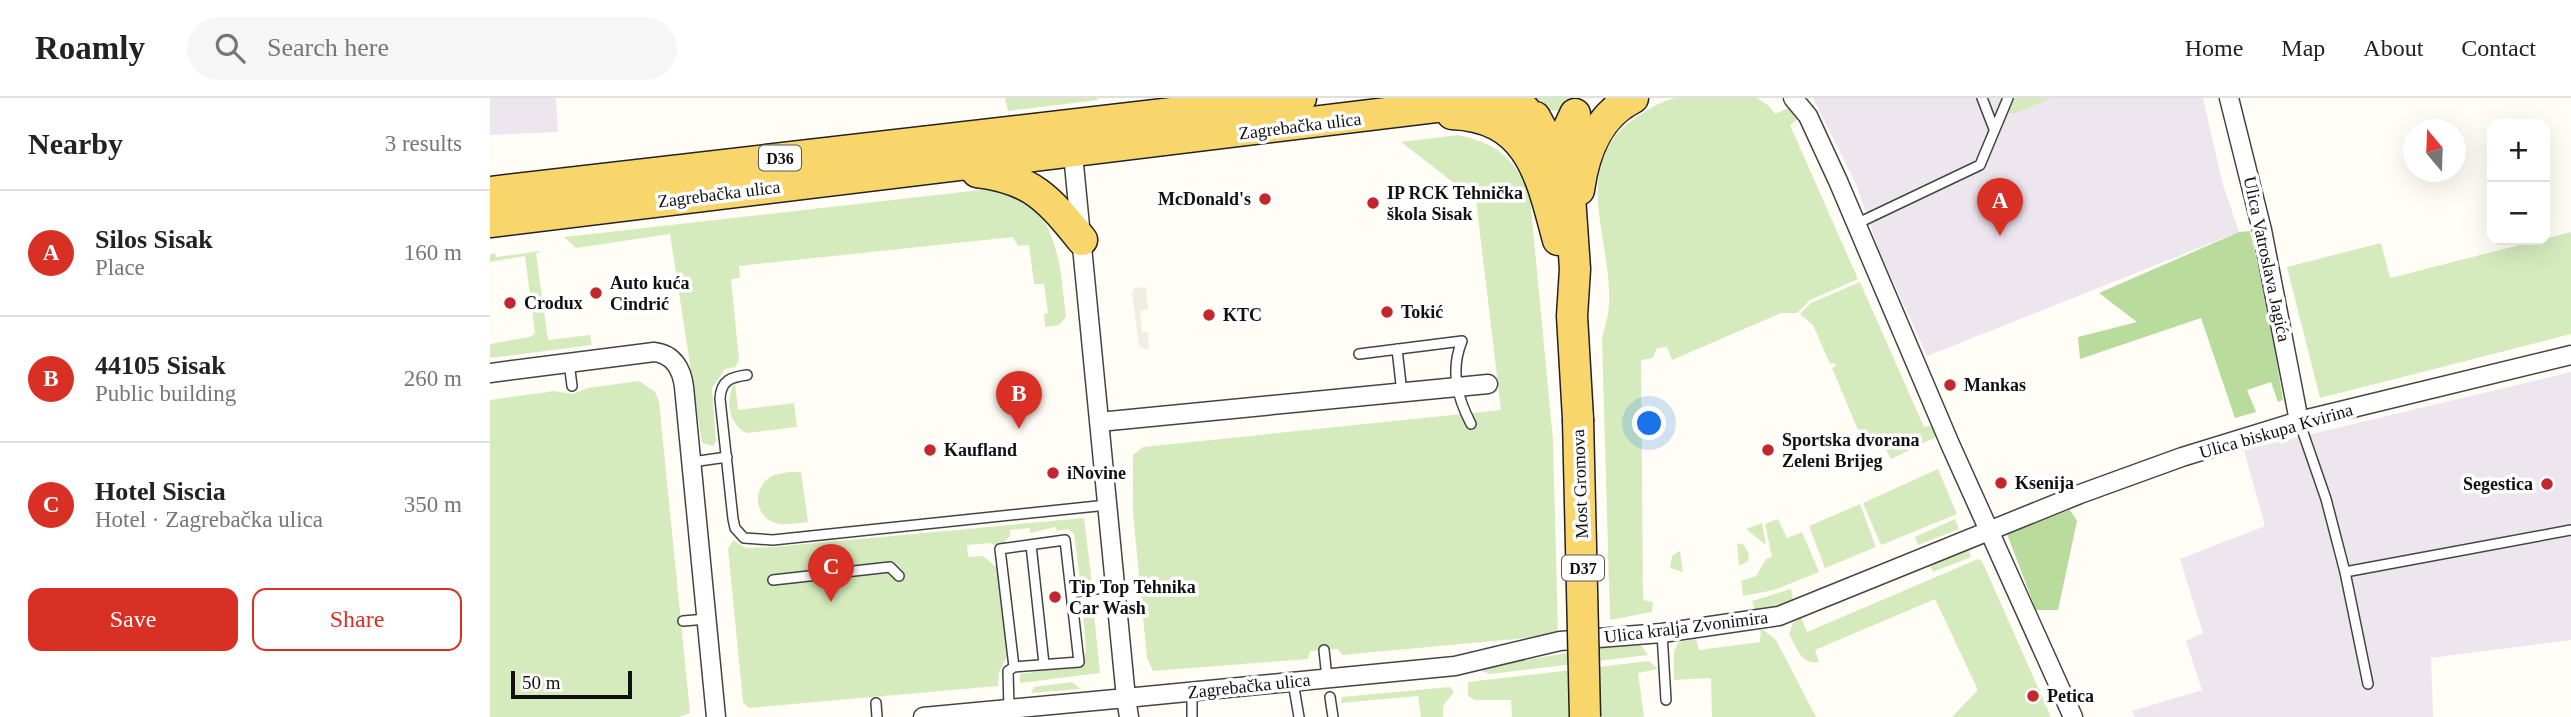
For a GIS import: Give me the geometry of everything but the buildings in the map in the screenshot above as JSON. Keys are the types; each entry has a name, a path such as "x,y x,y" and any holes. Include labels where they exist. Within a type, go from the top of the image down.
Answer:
{"main road":[{"name":"Zagrebačka ulica","path":"499,224 953,166 1072,138 1301,98"},
{"path":"1565,232 1592,140 1616,108 1633,98"},
{"name":"Zagrebačka ulica","path":"490,192 1072,138 1405,114 1485,101 1507,101 1526,108"},
{"path":"1565,232 1567,139 1586,102"},
{"name":"D36","path":"1526,108 1556,121 1586,102"},
{"path":"1526,108 1551,154 1565,232"},
{"path":"1405,114 1475,117 1507,131 1527,150 1565,232"},
{"path":"953,166 998,174 1030,186 1049,201 1082,240"},
{"name":"Most Gromova","path":"1565,232 1563,286 1572,316 1578,419 1585,717"}],"street":[{"path":"1793,98 1808,116 1988,530 2073,717"},
{"name":"Ulica Vatroslava Jagića","path":"2229,98 2262,230 2299,421"},
{"path":"1072,138 1129,716"},
{"path":"490,373 654,352 667,355 682,373 716,717"},
{"name":"Ulica biskupa Kvirina","path":"1988,530 2182,457 2299,421 2571,355"},
{"path":"1099,422 1489,384"},
{"name":"Ulica kralja Zvonimira","path":"1455,666 1560,642 1779,616 1988,530"},
{"name":"Zagrebačka ulica","path":"923,717 1455,666"}],"lane":[{"path":"1982,98 1994,129"},
{"path":"1856,224 1976,168 1986,157 1994,129 2008,98"},
{"path":"1359,354 1462,341 1455,364 1457,387 1471,424"},
{"path":"1396,349 1402,393"},
{"path":"569,362 572,386"},
{"path":"747,375 727,380 720,392 735,528 751,541 1107,505"},
{"path":"2299,421 2326,499 2345,572 2368,684"},
{"path":"692,462 727,457"},
{"path":"2345,572 2571,530"},
{"path":"1009,709 1008,671 1014,667 1079,662 1065,540 1000,549 1014,667"},
{"path":"1031,545 1044,664"},
{"path":"773,580 890,568 899,576"},
{"path":"1072,603 1116,597"},
{"path":"683,621 707,619"},
{"path":"1662,632 1666,700"},
{"path":"1324,650 1327,678"},
{"path":"1293,682 1299,717"},
{"path":"1192,691 1192,717"},
{"path":"1330,697 1333,717"},
{"path":"876,703 877,717"}],"shaded area":[{"path":"490,98 556,98 558,132 490,135"},
{"path":"1813,98 2203,98 2223,185 2239,232 1927,356 1878,248 1856,184"},
{"path":"1146,287 1148,310 1140,311 1142,332 1148,332 1149,349 1139,346 1132,293 1135,288"},
{"path":"2571,372 2571,640 2431,658 2433,717 2135,717 2132,711 2202,690 2186,641 2203,633 2180,559 2265,526 2244,450"}],"green space":[{"path":"1005,98 1097,98 1098,100 1008,111"},
{"path":"1527,98 1579,98 1566,108 1553,111 1540,107"},
{"path":"1677,98 1757,98 1775,114 1791,107 1799,118 1790,125 1858,279 1810,300 1797,313 1781,313 1672,360 1667,347 1657,348 1653,358 1641,360 1643,600 1653,602 1652,612 1610,620 1602,339 1609,303 1598,204 1598,181 1603,158 1614,137 1634,119 1666,101"},
{"path":"2011,98 2052,98 2013,114 2005,111"},
{"path":"1458,135 1484,143 1504,155 1519,173 1530,198 1553,440 1558,635 1342,655 1338,649 1310,651 1308,659 1153,671 1147,658 1133,513 1133,455 1143,447 1501,410 1476,200 1401,142"},
{"path":"998,188 1018,197 1034,209 1053,239 1066,317 1059,325 1045,327 1044,314 1048,313 1044,284 1034,284 1029,245 1018,246 1013,237 739,266 740,278 731,279 739,360 735,367 725,369 712,388 716,441 713,446 702,443 670,234 576,248 564,237"},
{"path":"2250,231 2267,304 2283,400 2278,402 2271,382 2247,390 2256,412 2235,418 2201,318 2080,359 2078,337 2137,322 2099,293 2239,232"},
{"path":"2571,232 2571,334 2320,398 2287,267 2381,243 2390,278 2520,245 2550,245 2550,237"},
{"path":"541,251 536,254 548,340 590,335 592,345 490,358 490,344 530,337 535,333 525,256 490,262 490,255 495,253 496,257"},
{"path":"1860,282 1924,427 1935,425 1940,435 1891,459 1882,442 1866,449 1832,368 1836,366 1835,363 1830,364 1813,325 1800,314 1811,303"},
{"path":"639,381 655,392 659,402 690,713 679,717 490,717 490,400 554,391 573,394 588,388"},
{"path":"735,383 738,410 794,403 797,427 747,433 741,429 732,418 729,404"},
{"path":"1938,469 1957,514 1881,545 1863,503"},
{"path":"801,472 808,522 775,523 768,520 760,509 760,489 771,477"},
{"path":"1860,504 1876,547 1825,568 1809,526"},
{"path":"2070,510 2077,521 2058,610 2036,610 2007,534"},
{"path":"1084,518 1093,592 1087,593 1081,587 1074,534 1068,529 1057,531 1055,527 1030,533 1030,528 1010,530 1010,536 999,547 990,543 967,545 968,557 983,556 1001,571 1009,653 999,672 998,686 749,708 743,702 728,549 733,540 746,548 773,547"},
{"path":"1778,519 1787,538 1802,532 1819,572 1774,590 1743,596 1741,581 1756,576 1766,559 1772,557 1765,524"},
{"path":"1955,519 1959,529 1918,545 1915,537"},
{"path":"1762,523 1766,545 1746,529"},
{"path":"1737,543 1744,545 1749,554 1748,561 1739,566"},
{"path":"1968,546 1971,557 1933,572 1929,564"},
{"path":"1680,551 1683,572 1670,568 1672,556"},
{"path":"1978,559 1982,561 2051,717 1952,717 1978,690 1935,599 1815,650 1819,662 1804,658 1789,634 1793,623 1801,617 1807,632"},
{"path":"1791,589 1793,599 1790,602 1756,612 1752,601"},
{"path":"1093,604 1100,673 1020,683 1020,674 1079,665 1086,652 1083,610"},
{"path":"1761,628 1776,640 1816,717 1712,717 1711,678 1674,680 1674,651 1679,642 1696,639 1699,650 1760,642"},
{"path":"1620,644 1640,644 1648,655 1490,674 1482,671 1485,667"},
{"path":"1649,661 1658,669 1638,673 1644,717 1512,717 1511,700 1475,700 1468,696 1468,682"},
{"path":"1072,682 1081,689 1031,693 1034,687"},
{"path":"1450,687 1454,692 1443,706 1443,717 1421,717 1418,696 1341,703 1342,697"}],"place":[{"name":"McDonald's","path":"1265,199"},
{"name":"IP RCK Tehnička škola Sisak","path":"1373,203"},
{"name":"Silos Sisak","path":"2000,236"},
{"name":"Auto kuća Cindrić","path":"596,293"},
{"name":"Crodux","path":"510,303"},
{"name":"Tokić","path":"1387,312"},
{"name":"KTC","path":"1209,315"},
{"name":"Mankas","path":"1950,385"},
{"name":"44105 Sisak","path":"1019,429"},
{"name":"Kaufland","path":"930,450"},
{"name":"Sportska dvorana Zeleni Brijeg","path":"1768,450"},
{"name":"iNovine","path":"1053,473"},
{"name":"Ksenija","path":"2001,483"},
{"name":"Segestica","path":"2547,484"},
{"name":"Tip Top Tehnika Car Wash","path":"1055,597"},
{"name":"Hotel Siscia","path":"831,602"},
{"name":"Petica","path":"2033,696"}]}
